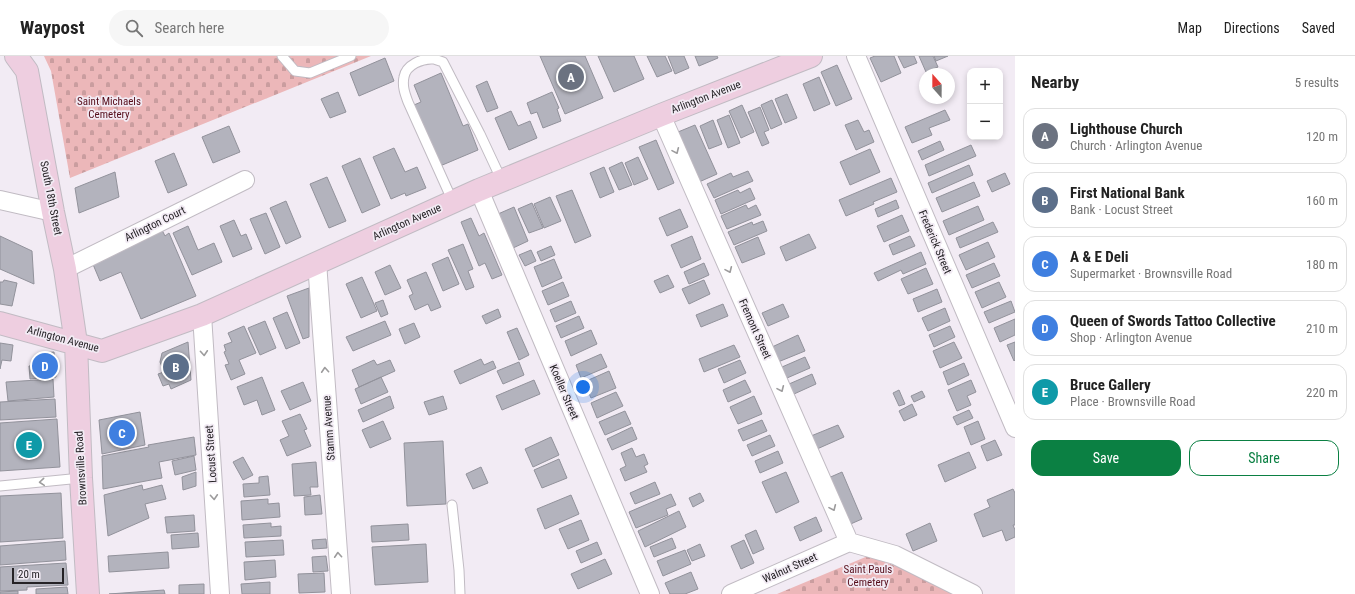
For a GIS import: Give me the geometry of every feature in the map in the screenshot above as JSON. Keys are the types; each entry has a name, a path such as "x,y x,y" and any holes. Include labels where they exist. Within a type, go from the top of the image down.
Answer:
{"main road":[{"name":"South 18th Street","path":"16,56 27,71 52,212 65,268 76,343"},
{"name":"Arlington Avenue","path":"0,323 102,351 202,315 479,190 661,115 811,56"},
{"name":"Brownsville Road","path":"76,343 81,478 88,594"}],"street":[{"name":"Frederick Street","path":"856,56 1015,428"},
{"name":"Fremont Street","path":"661,115 849,542"},
{"name":"Arlington Court","path":"65,268 245,180"},
{"name":"Koeller Street","path":"479,190 650,594"},
{"path":"0,200 52,212"},
{"name":"Stamm Avenue","path":"317,262 341,594"},
{"name":"Locust Street","path":"202,315 220,594"},
{"path":"849,542 895,555 973,594"},
{"name":"Walnut Street","path":"730,594 849,542"}],"lane":[{"path":"282,56 295,70 310,73 351,56"},
{"path":"453,202 403,89 404,76 407,68 420,61 433,59 443,62 502,181"},
{"path":"0,486 81,478"},
{"path":"452,505 460,594"}],"green space":[{"name":"Saint Michaels Cemetery","path":"44,56 371,56 70,178 51,71"},
{"name":"Saint Pauls Cemetery","path":"868,556 904,569 956,594 777,594"}],"building":[{"path":"540,56 585,56 603,98 565,114"},
{"path":"598,56 634,56 644,79 614,92"},
{"path":"647,56 665,56 672,71 657,77"},
{"path":"668,56 684,56 689,68 675,74"},
{"path":"695,56 717,56 718,58 699,66"},
{"path":"875,56 894,56 901,73 881,82 870,58"},
{"path":"898,56 914,56 917,63 904,68"},
{"path":"919,56 933,56 938,67 924,68"},
{"path":"934,56 948,56 936,61"},
{"path":"385,58 394,81 359,96 350,73"},
{"path":"837,65 852,99 836,106 821,72"},
{"path":"441,73 463,126 468,124 478,150 440,166 414,105 421,102 414,85"},
{"path":"819,77 830,104 814,111 803,84"},
{"path":"487,81 498,108 487,112 476,86"},
{"path":"338,92 346,112 330,118 321,99"},
{"path":"552,92 559,108 557,109 561,121 543,128 537,112 531,114 527,103"},
{"path":"787,94 797,118 785,123 775,99"},
{"path":"772,100 782,124 771,129 761,105"},
{"path":"742,105 754,132 741,138 729,111"},
{"path":"760,107 769,130 764,132 769,143 762,146 748,112"},
{"path":"945,110 950,120 929,128 932,135 912,143 905,127"},
{"path":"511,111 518,126 530,121 537,138 509,150 495,118"},
{"path":"729,115 740,143 728,148 717,120"},
{"path":"713,120 722,144 709,149 700,126"},
{"path":"858,120 864,132 869,130 874,142 856,150 845,125"},
{"path":"695,125 717,174 699,182 678,132"},
{"path":"229,126 240,152 213,163 202,137"},
{"path":"656,140 674,183 658,190 639,147"},
{"path":"940,141 944,150 922,160 918,151"},
{"path":"971,145 976,156 929,176 925,165"},
{"path":"394,148 405,172 417,167 426,188 406,196 405,193 391,199 373,157"},
{"path":"870,149 880,172 850,185 840,162"},
{"path":"174,153 187,185 168,193 155,161"},
{"path":"638,157 648,179 634,185 625,163"},
{"path":"360,158 380,205 362,213 342,166"},
{"path":"622,162 632,185 619,190 609,168"},
{"path":"969,165 973,175 932,193 928,183"},
{"path":"604,167 614,192 600,198 590,173"},
{"path":"748,171 753,181 714,198 707,184 731,173 733,177"},
{"path":"115,172 119,197 79,213 75,188"},
{"path":"1005,173 1010,184 992,192 987,181"},
{"path":"327,177 346,221 329,228 310,184"},
{"path":"891,178 897,192 846,216 839,200"},
{"path":"974,182 980,196 942,212 936,198"},
{"path":"750,188 755,199 721,214 715,200 738,190 740,193"},
{"path":"572,190 591,236 575,243 556,196"},
{"path":"550,197 561,221 544,228 534,204"},
{"path":"896,200 899,208 878,217 875,209"},
{"path":"286,201 301,237 286,244 270,208"},
{"path":"532,203 543,228 529,233 518,209"},
{"path":"746,205 748,209 756,205 761,215 727,229 721,216"},
{"path":"978,206 984,220 949,235 943,221"},
{"path":"514,207 528,241 513,248 498,214"},
{"path":"680,209 688,227 667,236 659,218"},
{"path":"266,213 280,247 265,254 250,219"},
{"path":"902,215 909,231 884,242 877,226"},
{"path":"471,218 479,236 484,233 502,275 492,279 485,263 479,266 461,222"},
{"path":"234,220 241,236 246,234 252,249 233,257 220,226"},
{"path":"763,221 767,231 734,245 728,232 752,222 753,225"},
{"path":"993,222 998,232 960,248 956,238"},
{"path":"188,226 198,250 214,243 222,262 192,275 173,233"},
{"path":"162,230 165,236 169,233 196,296 141,319 121,272 100,281 92,262 149,238 148,236"},
{"path":"809,234 816,248 786,261 780,247"},
{"path":"0,236 32,251 34,284 0,269"},
{"path":"692,236 701,259 681,268 671,245"},
{"path":"910,236 915,246 893,255 889,245"},
{"path":"758,237 765,254 742,263 735,247"},
{"path":"988,242 995,257 966,270 959,255"},
{"path":"463,244 473,269 468,271 474,287 466,290 448,250"},
{"path":"551,246 555,255 541,261 537,252"},
{"path":"531,250 536,261 525,266 519,255"},
{"path":"921,252 926,264 903,274 901,270 878,281 874,273"},
{"path":"448,257 459,284 443,291 432,264"},
{"path":"554,259 562,278 542,287 534,267"},
{"path":"704,263 709,275 689,284 684,272"},
{"path":"994,263 1000,276 972,288 966,275"},
{"path":"390,265 401,288 385,295 375,272"},
{"path":"926,268 933,284 908,294 901,279"},
{"path":"426,272 441,307 431,311 428,304 415,310 409,296 413,294 407,280"},
{"path":"668,275 674,287 660,293 654,281"},
{"path":"362,277 377,311 361,318 346,284"},
{"path":"4,280 17,283 12,306 0,304 0,282 3,282"},
{"path":"704,280 710,294 689,304 682,289"},
{"path":"563,282 569,296 548,305 542,291"},
{"path":"999,282 1006,297 982,308 975,292"},
{"path":"309,288 309,337 303,339 287,296"},
{"path":"937,289 942,302 918,312 913,299"},
{"path":"383,300 388,314 381,317 375,303"},
{"path":"571,301 576,313 555,322 550,310"},
{"path":"1011,301 1015,312 989,323 984,312"},
{"path":"723,304 728,316 701,327 696,315"},
{"path":"783,304 789,317 768,326 762,313"},
{"path":"945,308 950,321 928,331 922,318"},
{"path":"498,309 501,317 486,324 482,316"},
{"path":"287,312 300,343 286,349 273,318"},
{"path":"579,316 584,328 561,338 556,326"},
{"path":"1015,319 1015,335 1000,342 994,328"},
{"path":"265,321 276,348 260,355 248,328"},
{"path":"385,321 391,335 353,351 346,337"},
{"path":"414,323 420,337 405,344 399,329"},
{"path":"244,326 256,353 239,360 245,374 231,380 225,365 229,364 224,352 226,351 224,345 232,342 228,333"},
{"path":"950,326 955,337 934,347 929,335"},
{"path":"517,328 529,355 519,360 507,332"},
{"path":"591,330 597,344 571,356 565,341"},
{"path":"798,335 805,351 778,362 772,347"},
{"path":"188,342 191,380 171,389 169,384 163,386 158,374 164,372 160,362 162,353"},
{"path":"954,342 962,358 940,368 933,351"},
{"path":"1015,342 1015,360 1014,361 1007,345"},
{"path":"0,343 13,345 11,361 2,360 0,369"},
{"path":"734,345 740,357 704,372 699,359"},
{"path":"54,352 56,377 30,379 29,366 40,365 39,353"},
{"path":"601,354 607,367 581,378 576,365"},
{"path":"805,357 810,368 787,378 782,367"},
{"path":"481,359 484,365 493,361 496,368 460,384 454,371"},
{"path":"374,360 377,365 390,360 395,371 359,387 352,370"},
{"path":"740,360 746,373 724,383 718,369"},
{"path":"519,362 524,375 503,384 497,371"},
{"path":"964,363 969,375 948,385 943,372"},
{"path":"609,371 616,388 591,398 584,382"},
{"path":"812,374 816,384 794,394 789,384"},
{"path":"262,377 275,410 262,415 257,400 244,405 237,387"},
{"path":"381,377 388,392 361,404 355,389"},
{"path":"53,379 54,397 8,401 6,382"},
{"path":"534,380 540,394 502,410 496,396"},
{"path":"745,380 751,392 728,402 723,390"},
{"path":"971,380 976,392 967,396 971,405 957,411 948,390"},
{"path":"303,382 311,401 290,410 281,391"},
{"path":"899,390 905,404 899,406 893,393"},
{"path":"922,391 925,397 914,402 911,396"},
{"path":"616,392 623,406 597,418 591,403"},
{"path":"390,396 394,408 363,422 358,410"},
{"path":"443,396 447,409 429,415 424,402"},
{"path":"754,396 762,414 738,424 730,407"},
{"path":"55,399 56,417 0,420 0,402"},
{"path":"912,404 917,415 904,421 899,411"},
{"path":"969,410 973,418 957,425 953,417"},
{"path":"625,411 631,424 605,435 599,422"},
{"path":"140,412 145,445 102,454 99,420"},
{"path":"300,414 307,429 304,430 311,446 287,456 280,440 289,436 282,421"},
{"path":"57,419 60,467 0,471 0,423"},
{"path":"762,420 767,431 743,441 738,430"},
{"path":"383,421 391,439 370,448 362,430"},
{"path":"978,421 985,439 971,445 964,427"},
{"path":"838,425 844,437 817,449 811,436"},
{"path":"632,427 637,439 612,450 607,439"},
{"path":"770,435 775,446 752,456 747,445"},
{"path":"194,437 196,455 159,462 162,478 103,489 102,456 149,447 148,445"},
{"path":"551,437 559,455 533,467 525,449"},
{"path":"995,440 1002,455 987,461 981,446"},
{"path":"443,441 446,504 407,506 404,443"},
{"path":"632,448 636,457 644,454 648,464 644,466 647,472 625,481 620,469 626,466 621,453"},
{"path":"778,451 783,463 760,473 755,461"},
{"path":"969,452 976,468 945,482 938,465"},
{"path":"194,456 196,470 175,475 172,461"},
{"path":"243,457 253,475 243,480 233,462"},
{"path":"559,459 567,478 542,488 534,470"},
{"path":"316,462 318,487 310,487 311,495 294,496 292,464"},
{"path":"481,467 488,483 473,489 466,474"},
{"path":"196,472 196,486 183,490 182,477"},
{"path":"786,472 799,502 776,513 762,482"},
{"path":"842,472 862,519 846,526 826,479"},
{"path":"268,476 270,495 244,497 243,484 259,483 259,477"},
{"path":"655,482 660,494 635,504 630,493"},
{"path":"142,485 143,490 162,485 166,499 145,504 149,518 108,536 104,495"},
{"path":"1013,489 1015,493 1015,525 1013,525 1015,537 1006,541 1002,530 983,537 974,514 990,507 987,500"},
{"path":"61,493 63,538 0,542 0,496"},
{"path":"700,493 704,501 693,507 689,498"},
{"path":"671,494 676,505 666,509 668,515 636,528 629,512"},
{"path":"320,495 322,514 305,515 304,497"},
{"path":"571,495 579,514 545,529 537,509"},
{"path":"268,499 268,504 279,503 280,517 242,520 241,501"},
{"path":"679,511 686,527 645,547 638,531"},
{"path":"194,515 195,531 167,533 165,517"},
{"path":"816,517 822,531 800,541 794,527"},
{"path":"581,520 589,540 568,549 559,529"},
{"path":"271,523 271,527 281,526 281,536 244,538 243,525"},
{"path":"930,523 937,541 913,551 906,534"},
{"path":"408,524 409,540 372,542 371,526"},
{"path":"756,530 764,549 753,554 745,535"},
{"path":"198,533 199,547 172,549 171,535"},
{"path":"672,538 676,548 654,557 650,547"},
{"path":"326,539 327,548 313,549 312,540"},
{"path":"283,540 284,555 246,557 245,542"},
{"path":"744,540 754,563 741,569 731,546"},
{"path":"65,541 66,560 0,565 0,546"},
{"path":"597,542 602,554 581,563 576,551"},
{"path":"426,544 428,582 375,585 372,547"},
{"path":"700,544 705,556 692,561 687,550"},
{"path":"685,550 691,564 663,576 657,561"},
{"path":"168,552 169,568 109,572 108,556"},
{"path":"326,556 328,571 313,572 312,557"},
{"path":"605,559 612,574 578,589 571,574"},
{"path":"275,560 276,577 245,580 244,562"},
{"path":"66,563 68,585 27,587 27,590 0,591 0,567"},
{"path":"691,572 698,589 685,594 670,594 665,583"},
{"path":"324,573 325,592 299,593 298,574"},
{"path":"270,582 270,594 242,594 241,584"},
{"path":"204,584 204,594 179,594 179,585"},
{"path":"67,587 68,594 36,594 36,589"},
{"path":"164,590 165,594 109,594"},
{"path":"18,591 18,594 0,594 0,592"}],"place":[{"name":"Lighthouse Church","path":"571,77"},
{"name":"Queen of Swords Tattoo Collective","path":"45,366"},
{"name":"First National Bank","path":"176,367"},
{"name":"A & E Deli","path":"122,433"},
{"name":"Bruce Gallery","path":"29,445"}]}
